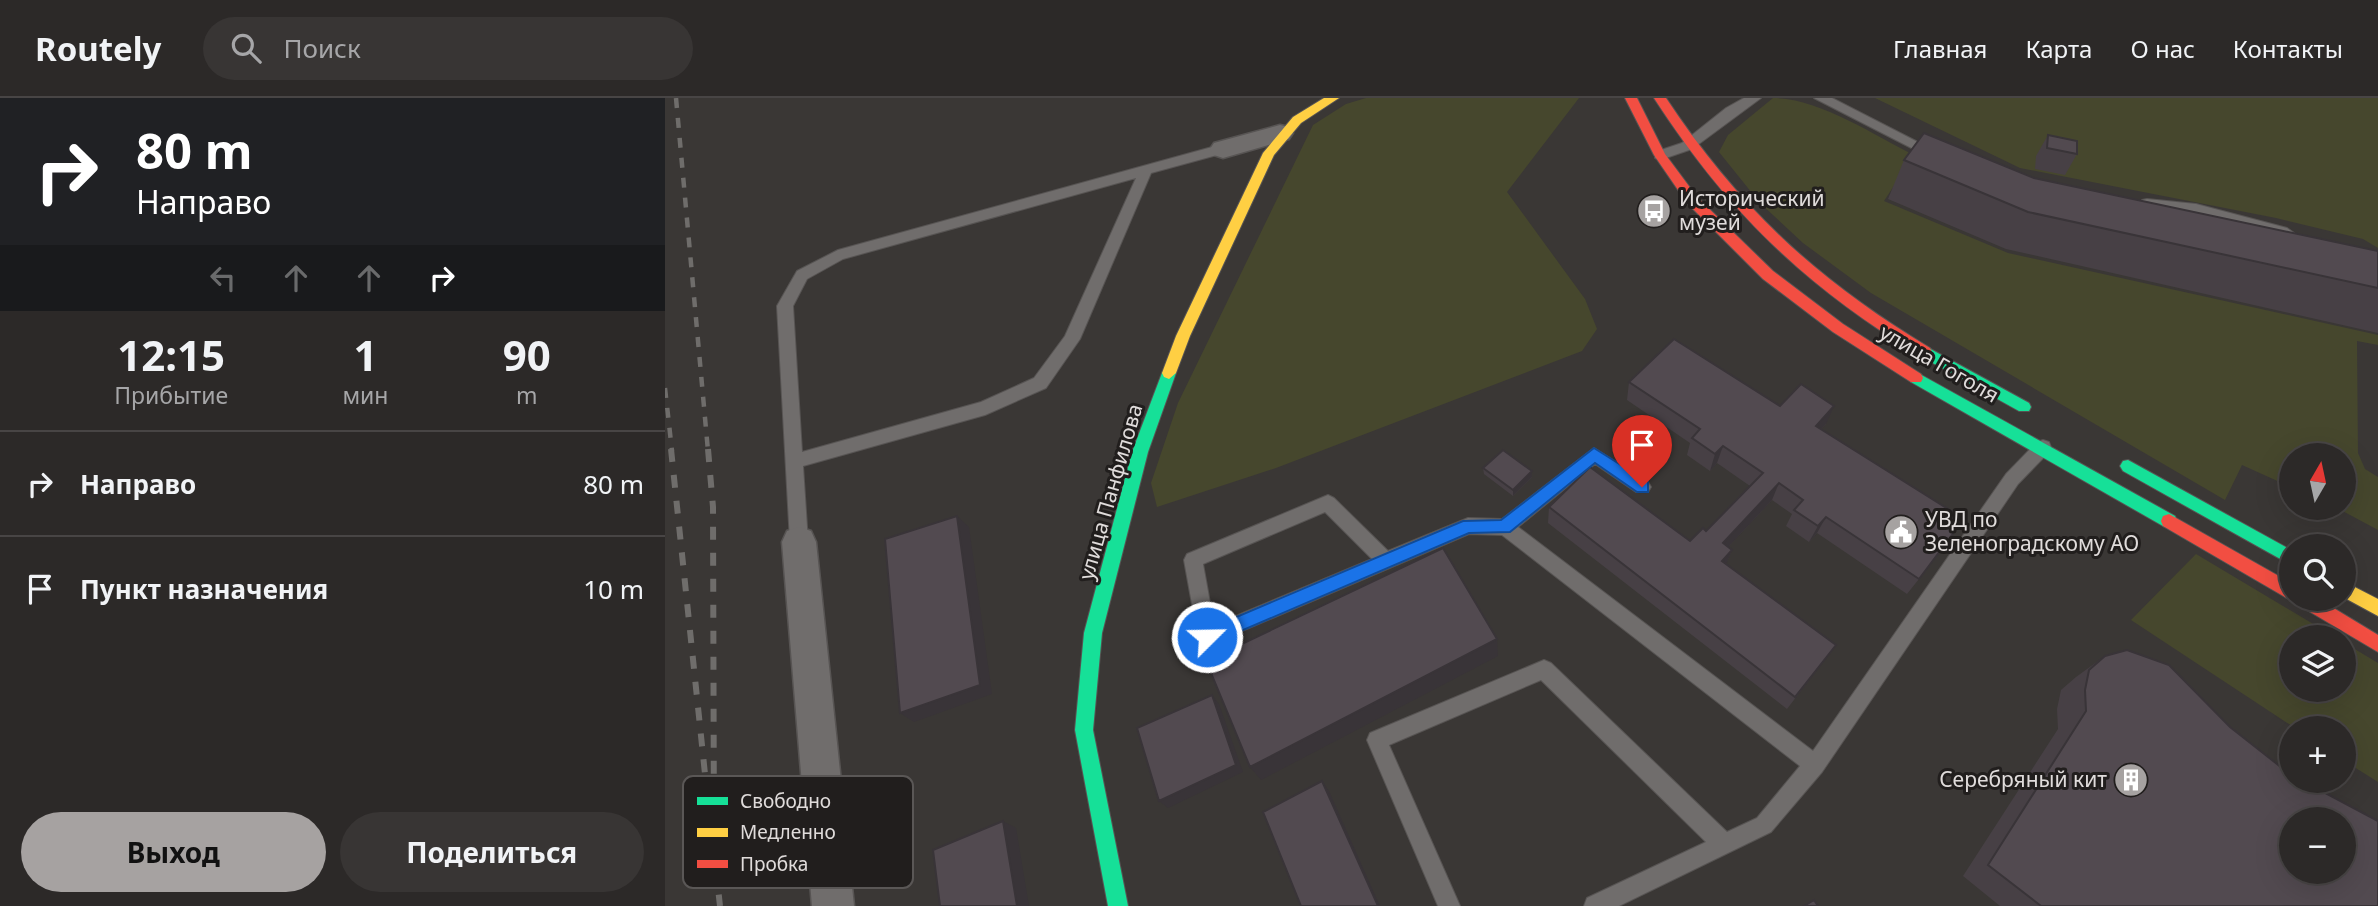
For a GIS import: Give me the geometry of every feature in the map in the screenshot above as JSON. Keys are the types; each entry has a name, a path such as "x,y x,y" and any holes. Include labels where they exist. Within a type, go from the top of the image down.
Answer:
{"street":[{"name":"улица Панфилова","path":"1118,906 1084,730 1093,633 1140,452 1183,336 1248,194 1280,134 1304,112 1333,98"},
{"name":"улица Гоголя","path":"1631,98 1660,155 1692,200 1768,275 1838,328 1920,380 2043,447 2279,585"},
{"name":"улица Гоголя","path":"1660,98 1687,146 1760,232 1866,317 2043,418"},
{"path":"1223,149 1280,134"},
{"path":"2111,456 2279,551"},
{"path":"799,542 821,776"},
{"path":"2356,595 2378,608"},
{"path":"2323,611 2378,644"},
{"path":"831,888 833,906"}],"lane":[{"path":"1660,155 1687,146 1731,111 1754,98"},
{"path":"1821,98 1947,161"},
{"path":"799,542 785,306 801,275 838,255 1223,149"},
{"path":"794,461 985,408 1040,383 1072,339 1146,170"},
{"path":"2130,203 2196,209 2307,238"},
{"path":"1595,906 1764,825 1815,765 2003,491 2043,447"},
{"path":"1504,527 1594,455 1642,487"},
{"path":"1386,561 1328,503 1193,560 1207,637 1386,561 1468,526 1504,527 1815,765"},
{"path":"1449,906 1377,740 1544,669 1724,844"}],"green space":[{"path":"1366,98 1579,98 1507,192 1585,299 1597,329 1582,351 1276,468 1157,507 1151,483 1178,403 1313,125 1346,104"},
{"path":"1773,98 1809,104 1864,128 1914,155 1884,201 2008,253 2378,335 2378,345 2357,341 2358,453 2365,469 2378,477 2378,530 2356,518 2356,443 2279,443 2279,482 2242,465 2225,500 1871,293 1803,243 1760,203 1719,152 1728,135"},
{"path":"1875,98 2378,98 2378,248 2363,239 2276,218 2020,168"},
{"path":"2196,554 2279,604 2279,611 2291,611 2315,625 2279,625 2279,702 2356,702 2356,650 2378,663 2378,782 2356,768 2356,716 2279,717 2131,620"}],"building":[{"path":"1924,133 2034,178 2378,251 2378,288 2028,212 1904,160"},
{"path":"2048,135 2077,141 2077,154 2047,148"},
{"path":"1674,339 1780,406 1801,384 1834,406 1816,426 1964,519 1919,579 1826,517 1818,526 1794,510 1803,500 1779,483 1723,543 1732,550 1722,561 1836,645 1795,697 1549,507 1590,467 1690,541 1703,528 1706,531 1763,473 1723,446 1715,454 1692,438 1700,429 1629,382"},
{"path":"1503,450 1532,471 1513,490 1483,468"},
{"path":"957,516 980,685 900,713 885,539"},
{"path":"1443,548 1497,639 1250,767 1206,661"},
{"name":"Серебряный кит","path":"2127,650 2169,665 2230,727 2279,766 2279,793 2325,793 2352,807 2279,807 2279,884 2356,884 2356,809 2378,821 2378,906 2041,906 1988,865 2086,711 2085,690 2089,670 2105,656"},
{"path":"1212,695 1236,765 1159,801 1137,728"},
{"path":"1322,781 1378,906 1301,906 1263,812"},
{"path":"1003,821 1017,906 940,906 933,850"},
{"path":"1814,900 1818,906 1804,906"}],"railway":[{"path":"676,98 708,451"},
{"path":"665,388 672,451"},
{"path":"671,449 705,774"},
{"path":"708,449 713,507 714,776"},
{"path":"718,888 720,906"}],"traffic: fast":[{"path":"1925,352 2024,407"},
{"path":"1118,906 1084,730 1093,633 1140,452 1169,373"},
{"path":"1916,378 2169,521"},
{"path":"2128,466 2279,551"}],"traffic: slow":[{"path":"1169,373 1183,336 1269,153 1297,120 1333,98"},
{"path":"2356,595 2378,608"}],"traffic: jam":[{"path":"1631,98 1660,155 1692,200 1768,275 1838,328 1916,378"},
{"path":"1660,98 1714,175 1776,242 1846,301 1925,352"},
{"path":"2169,521 2279,585"},
{"path":"2323,611 2378,644"}],"place":[{"name":"Исторический музей","path":"1654,211"},
{"name":"УВД по Зеленоградскому АО","path":"1901,532"},
{"name":"Серебряный кит","path":"2131,780"}],"route":[{"path":"1207,637 1468,526 1504,527 1594,455 1642,487"}]}
